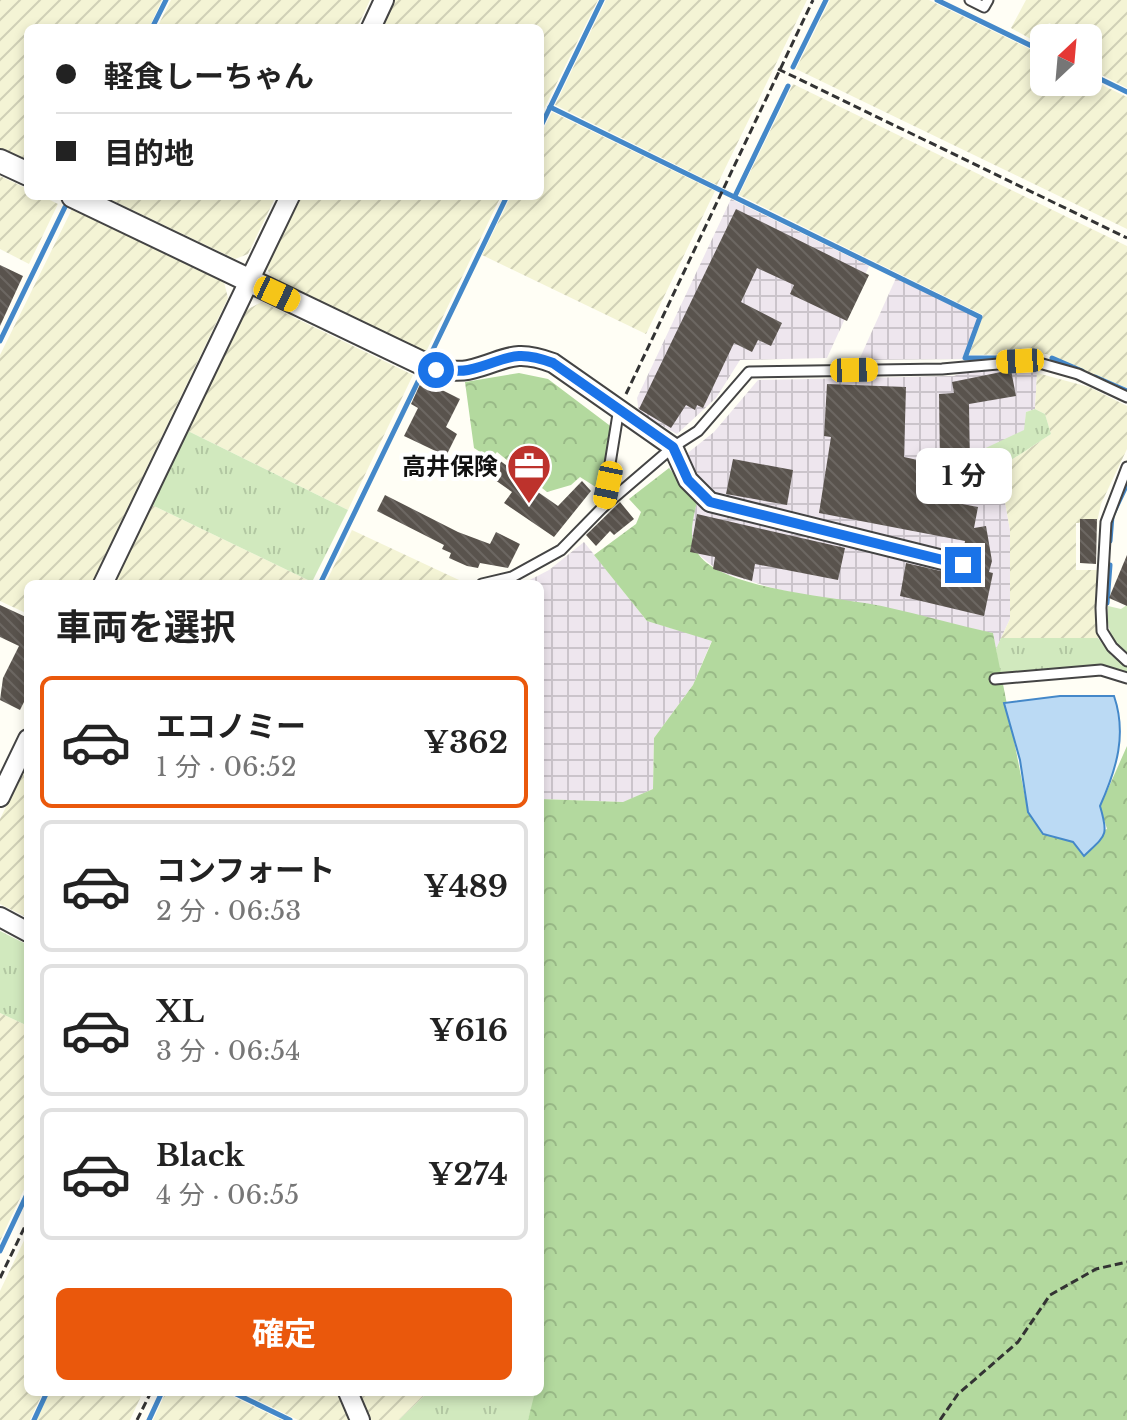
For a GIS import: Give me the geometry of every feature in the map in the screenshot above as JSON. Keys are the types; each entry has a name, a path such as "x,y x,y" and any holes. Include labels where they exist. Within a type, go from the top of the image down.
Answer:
{"street":[{"path":"373,24 384,0"},
{"path":"0,161 24,172"},
{"path":"81,200 436,370 467,370 500,357 534,356 553,363 673,447 688,480 710,502 963,565"},
{"path":"105,580 288,200"},
{"path":"0,797 24,747"},
{"path":"0,917 24,930"},
{"path":"350,1396 360,1420"}],"lane":[{"path":"970,0 984,7 988,0"},
{"path":"499,580 512,577 561,550 603,507 673,447 698,431 749,372 942,369 1032,361 1078,374 1127,397"},
{"path":"603,507 619,407"},
{"path":"1127,467 1106,522 1101,608 1102,631 1112,647 1127,661"},
{"path":"995,679 1101,670 1127,678"}],"path":[{"path":"619,407 813,0"},
{"path":"778,69 1127,238"},
{"path":"0,1278 24,1228"},
{"path":"940,1420 958,1394 1018,1342 1050,1295 1096,1269 1127,1262"},
{"path":"137,1420 149,1396"}],"shaded area":[{"path":"731,199 869,266 827,358 740,360 716,398 677,434 639,413 637,398"},
{"path":"896,278 978,318 963,359 859,360"},
{"path":"1028,366 1037,373 1035,409 1026,412 1025,430 975,459 998,462 1010,530 1010,619 996,649 993,633 776,589 720,572 698,554 690,529 697,502 669,468 714,432 758,380 954,376 968,370"},
{"path":"584,542 647,621 712,640 693,685 654,738 653,789 624,802 544,799 544,580 530,580 549,570"}],"green space":[{"path":"0,0 162,0 151,24 24,24 24,160 0,148"},
{"path":"171,0 370,0 359,24 159,24"},
{"path":"394,0 598,0 544,109 544,24 382,24"},
{"path":"606,0 807,0 717,185 555,105"},
{"path":"830,0 929,0 1030,49 1030,96 1102,96 1102,85 1127,97 1127,229 796,69"},
{"path":"1026,0 1127,0 1127,88 1102,75 1102,24 1030,24 1030,39 1011,28"},
{"path":"793,84 1127,246 1127,388 1046,354 969,355 983,315 739,195"},
{"path":"552,112 715,191 646,334 482,255 509,200 544,200 544,128"},
{"path":"0,176 24,187 24,200 50,200 58,204 29,264 0,249"},
{"path":"111,200 274,200 248,254 235,259"},
{"path":"297,200 499,200 425,354 271,277 266,266"},
{"path":"72,209 224,282 228,298 93,580 24,580 24,612 0,601 0,355"},
{"path":"262,302 413,375 348,510 188,431 246,310"},
{"path":"519,373 548,379 613,428 608,440 602,491 580,477 571,485 547,492 497,452 491,459 474,448 465,382"},
{"path":"1037,373 1089,387 1127,406 1127,449 1101,504 1097,522 1076,523 1076,570 1097,570 1098,638 1001,638 1010,619 1010,530 999,468 1051,434 1045,414 1035,409"},
{"path":"1035,409 1045,414 1051,434 999,468 998,462 974,459 973,454 1024,430 1026,412"},
{"path":"188,431 348,510 313,580 308,580 152,505"},
{"path":"669,468 697,502 693,542 699,555 713,567 758,585 886,607 993,633 1028,812 1043,834 1074,842 1107,829 1100,807 1127,746 1127,1420 528,1420 534,1396 544,1396 544,799 623,802 653,789 654,738 693,685 712,641 647,621 594,555 636,524 641,512 629,499"},
{"path":"152,505 308,580 116,580"},
{"path":"352,530 459,580 327,580"},
{"path":"1127,605 1127,652 1113,638 1108,606 1121,609"},
{"path":"1001,638 1098,638 1112,656 1127,666 1127,673 1102,666 1000,676 996,649"},
{"path":"24,770 24,916 0,904 0,819"},
{"path":"0,931 24,943 24,1024 0,1013"},
{"path":"0,1013 24,1024 24,1190 0,1241"},
{"path":"24,1240 24,1396 41,1396 30,1420 0,1420 0,1291"},
{"path":"46,1396 141,1396 130,1420 35,1420"},
{"path":"164,1396 232,1396 282,1420 153,1420"},
{"path":"249,1396 341,1396 353,1420 298,1420"},
{"path":"361,1396 424,1396 399,1420 371,1420"},
{"path":"424,1396 536,1396 528,1420 399,1420"}],"water":[{"path":"1060,696 1114,696 1118,710 1118,751 1100,806 1104,834 1084,856 1073,842 1043,834 1028,812 1020,760 1004,703"}],"building":[{"path":"736,209 869,275 847,321 790,294 794,285 757,268 741,302 782,323 771,346 758,340 752,352 734,343 703,408 697,405 695,410 686,405 671,428 639,409"},
{"path":"0,265 23,276 0,326"},
{"path":"1011,370 1016,396 969,404 970,465 962,504 978,507 974,528 986,526 992,561 989,572 993,573 984,616 900,596 906,563 966,577 974,569 974,561 963,553 965,541 819,513 831,437 824,436 827,384 906,387 904,457 940,465 939,394 954,393 952,382"},
{"path":"422,380 460,399 446,427 457,434 446,456 404,436 418,408 411,404"},
{"path":"733,459 793,470 787,505 726,494"},
{"path":"499,460 514,471 512,474 558,506 582,481 591,491 554,537 504,503 512,492 488,475"},
{"path":"385,495 458,532 490,544 496,532 520,544 508,568 480,563 478,568 467,566 449,558 451,553 442,549 444,545 377,511"},
{"path":"620,502 634,519 614,535 610,531 596,546 586,535"},
{"path":"697,514 845,548 838,580 755,564 752,581 713,569 715,557 690,552"},
{"path":"1080,519 1097,519 1096,564 1080,563"},
{"path":"1127,555 1127,606 1109,598"},
{"path":"0,605 24,616 24,702 20,710 0,700 3,678 19,646 0,637"}],"waterway":[{"path":"154,24 166,0"},
{"path":"544,120 602,0"},
{"path":"793,67 826,0"},
{"path":"937,0 1030,45"},
{"path":"1102,80 1127,92"},
{"path":"735,196 788,86"},
{"path":"550,107 980,317 965,358 1018,358"},
{"path":"428,360 505,200"},
{"path":"0,341 65,207"},
{"path":"1052,358 1082,371"},
{"path":"322,580 424,369"},
{"path":"1095,377 1127,391"},
{"path":"1110,541 1112,516 1127,484"},
{"path":"1107,603 1110,565"},
{"path":"0,1251 24,1200"},
{"path":"34,1420 45,1396"},
{"path":"149,1420 160,1396"},
{"path":"240,1396 290,1420"}],"place":[{"name":"高井保険","path":"529,505"}],"route":[{"path":"436,370 467,370 500,357 515,356 534,356 553,363 596,390 673,447 688,480 710,502 963,565"}]}
